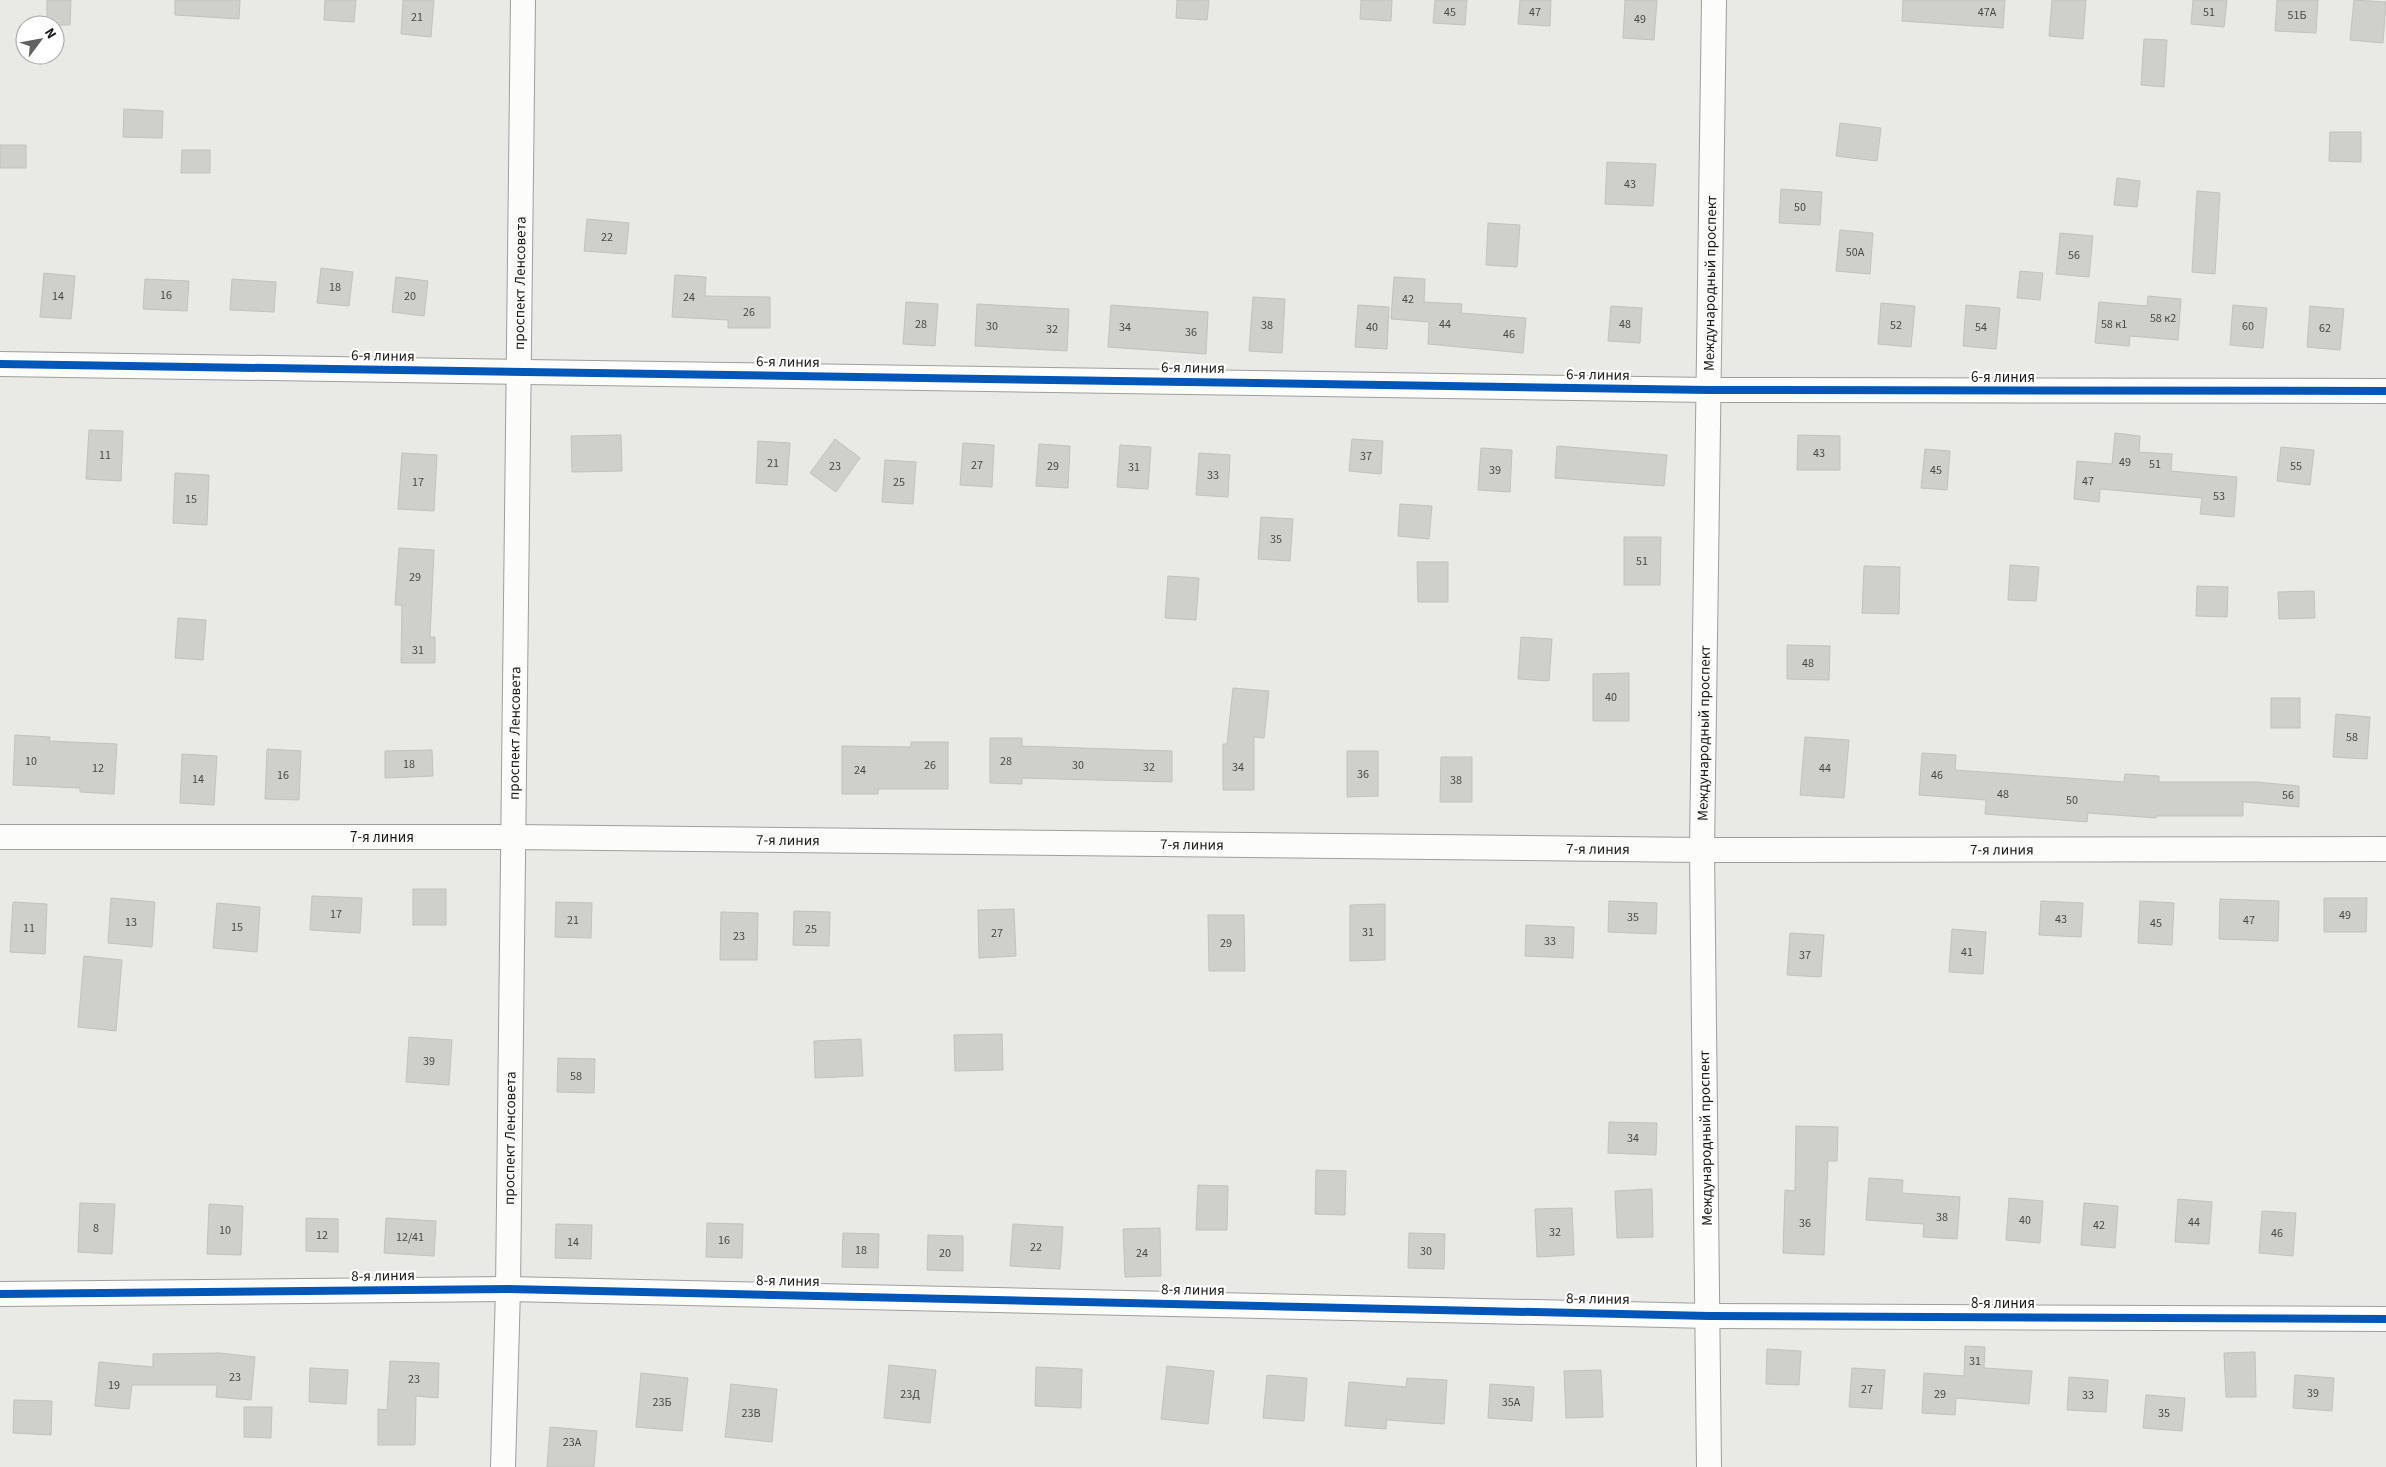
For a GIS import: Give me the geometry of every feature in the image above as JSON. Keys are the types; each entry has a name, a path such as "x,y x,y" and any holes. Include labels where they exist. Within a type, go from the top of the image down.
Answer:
{"street":[{"name":"проспект Ленсовета","path":"503,1467 508,1289 523,0"},
{"name":"Международный проспект","path":"1709,1467 1709,1316 1702,850 1714,0"},
{"name":"6-я линия","path":"0,364 1709,390 2386,391"},
{"name":"7-я линия","path":"0,836 513,837 1702,850 2386,849"},
{"name":"8-я линия","path":"0,1294 508,1289 1709,1316 2386,1319"}],"building":[{"path":"47,0 71,0 70,25 65,25 65,15 47,15"},
{"path":"175,0 240,0 239,19 175,15"},
{"path":"325,0 356,0 354,22 324,20"},
{"path":"403,0 434,0 431,37 401,34"},
{"path":"1177,0 1209,0 1207,20 1176,18"},
{"path":"1361,0 1392,0 1391,21 1360,19"},
{"path":"1435,0 1467,0 1465,25 1433,23"},
{"path":"1520,0 1551,0 1550,26 1518,24"},
{"path":"1625,0 1657,0 1654,40 1623,38"},
{"path":"1903,0 2005,0 2003,28 1902,21"},
{"path":"2052,0 2086,0 2083,39 2049,36"},
{"path":"2193,0 2227,0 2224,27 2191,24"},
{"path":"2277,0 2318,0 2316,33 2275,31"},
{"path":"2354,0 2386,2 2383,43 2350,40"},
{"path":"2144,39 2167,40 2164,87 2141,85"},
{"path":"124,109 163,111 162,138 123,137"},
{"path":"1840,123 1881,128 1877,161 1836,156"},
{"path":"2330,132 2361,132 2361,162 2329,161"},
{"path":"0,145 26,145 26,168 0,168"},
{"path":"182,150 210,150 210,173 181,173"},
{"path":"1607,162 1656,164 1653,206 1605,204"},
{"path":"2117,178 2140,181 2137,207 2114,205"},
{"path":"1781,189 1822,192 1820,225 1779,223"},
{"path":"2197,191 2220,193 2215,274 2192,272"},
{"path":"587,219 629,223 626,254 584,251"},
{"path":"1488,223 1520,225 1517,267 1486,265"},
{"path":"1840,230 1873,233 1870,274 1836,271"},
{"path":"2060,233 2093,236 2089,277 2056,274"},
{"path":"321,268 353,272 349,306 317,303"},
{"path":"2020,271 2043,273 2040,300 2017,298"},
{"path":"44,273 75,276 71,319 40,317"},
{"path":"675,275 706,277 705,296 770,297 770,328 728,328 728,320 672,317"},
{"path":"396,277 428,281 424,316 392,312"},
{"path":"1394,277 1425,279 1424,302 1462,304 1461,313 1526,318 1523,353 1428,344 1429,322 1391,319"},
{"path":"145,279 189,281 187,311 143,309"},
{"path":"232,279 276,282 274,312 230,310"},
{"path":"2148,296 2181,299 2178,340 2130,336 2129,346 2095,343 2099,302 2147,306"},
{"path":"1253,297 1285,299 1282,353 1249,351"},
{"path":"906,302 938,304 935,346 903,344"},
{"path":"1881,303 1915,306 1911,347 1878,344"},
{"path":"977,304 1069,309 1067,351 975,346"},
{"path":"1111,305 1208,312 1206,354 1108,347"},
{"path":"1358,305 1389,307 1387,349 1355,347"},
{"path":"1966,305 2000,308 1996,349 1963,346"},
{"path":"2233,305 2267,308 2263,348 2230,345"},
{"path":"1611,306 1642,308 1640,343 1608,341"},
{"path":"2310,306 2344,309 2340,350 2307,347"},
{"path":"89,430 123,431 121,481 86,479"},
{"path":"2115,433 2140,436 2139,452 2172,454 2171,471 2237,477 2234,517 2200,514 2202,498 2100,489 2099,502 2074,499 2077,461 2112,464"},
{"path":"621,435 622,471 572,472 571,436"},
{"path":"1798,435 1840,436 1840,470 1797,470"},
{"path":"835,439 860,458 836,492 810,473"},
{"path":"1352,439 1383,441 1381,474 1349,471"},
{"path":"758,441 790,443 787,485 756,483"},
{"path":"963,443 994,445 992,487 960,485"},
{"path":"1039,444 1070,446 1068,488 1036,486"},
{"path":"1120,445 1151,447 1148,489 1117,487"},
{"path":"1557,446 1667,455 1664,486 1555,478"},
{"path":"2281,447 2314,450 2310,485 2277,481"},
{"path":"1481,448 1512,450 1510,492 1478,490"},
{"path":"1925,449 1950,451 1947,490 1921,488"},
{"path":"402,453 437,455 434,511 398,509"},
{"path":"1199,453 1230,455 1228,497 1196,495"},
{"path":"885,460 916,462 913,504 882,502"},
{"path":"175,473 209,475 207,525 173,523"},
{"path":"1400,504 1432,506 1429,539 1398,536"},
{"path":"1261,517 1293,519 1290,561 1258,559"},
{"path":"1624,537 1661,537 1660,585 1624,585"},
{"path":"399,548 434,550 430,637 435,637 435,663 401,663 402,605 395,605"},
{"path":"1417,562 1448,562 1448,602 1418,602"},
{"path":"2010,565 2039,567 2036,601 2008,600"},
{"path":"1864,566 1900,567 1899,614 1862,613"},
{"path":"1168,576 1199,578 1196,620 1165,618"},
{"path":"2197,586 2228,587 2227,617 2196,616"},
{"path":"2314,591 2315,618 2279,619 2278,592"},
{"path":"178,618 206,620 203,660 175,658"},
{"path":"1521,637 1552,639 1549,681 1518,679"},
{"path":"1787,645 1830,646 1829,680 1787,679"},
{"path":"1629,673 1629,721 1593,721 1593,674"},
{"path":"1233,688 1269,691 1264,738 1254,737 1254,790 1223,790 1223,744 1227,744"},
{"path":"2271,698 2300,698 2300,728 2271,728"},
{"path":"2336,714 2370,717 2367,759 2333,757"},
{"path":"15,735 50,737 49,741 117,744 114,794 80,792 80,788 13,785"},
{"path":"1805,737 1849,740 1844,798 1800,795"},
{"path":"990,738 1022,738 1022,746 1172,751 1172,782 1022,778 1022,784 990,783"},
{"path":"911,742 948,742 948,789 878,789 878,794 842,794 842,746 911,747"},
{"path":"267,749 301,751 299,800 265,799"},
{"path":"432,750 433,776 385,778 385,751"},
{"path":"1347,751 1378,751 1378,796 1347,797"},
{"path":"1922,753 1956,755 1955,770 2124,782 2125,774 2159,776 2159,782 2257,782 2299,786 2299,807 2243,802 2243,816 2156,816 2156,818 2088,813 2087,822 1985,814 1986,800 1919,795"},
{"path":"182,754 217,756 214,805 180,803"},
{"path":"1441,757 1472,757 1472,802 1440,802"},
{"path":"413,889 446,889 446,925 413,925"},
{"path":"312,896 362,898 360,933 310,930"},
{"path":"111,898 155,902 152,947 108,943"},
{"path":"2324,898 2367,898 2366,932 2324,932"},
{"path":"2220,899 2279,901 2278,941 2219,939"},
{"path":"1609,901 1657,903 1656,934 1608,932"},
{"path":"2041,901 2083,903 2081,937 2039,935"},
{"path":"2140,901 2174,903 2172,945 2138,943"},
{"path":"13,902 47,904 45,954 10,952"},
{"path":"556,902 592,903 591,938 555,937"},
{"path":"217,903 260,907 257,952 213,948"},
{"path":"1385,904 1385,960 1350,961 1350,905"},
{"path":"1014,909 1016,956 979,958 978,910"},
{"path":"794,911 830,912 829,946 793,945"},
{"path":"721,912 758,913 757,960 720,960"},
{"path":"1208,915 1244,915 1245,971 1209,971"},
{"path":"1526,925 1574,927 1573,958 1525,956"},
{"path":"1952,929 1986,932 1983,974 1949,972"},
{"path":"1790,933 1824,935 1821,977 1787,975"},
{"path":"84,956 122,960 116,1031 78,1027"},
{"path":"1002,1034 1003,1070 955,1071 954,1035"},
{"path":"409,1037 452,1040 449,1085 406,1082"},
{"path":"861,1039 863,1076 815,1078 814,1041"},
{"path":"558,1058 595,1059 594,1093 557,1092"},
{"path":"1609,1122 1657,1123 1656,1155 1608,1153"},
{"path":"1796,1126 1838,1127 1837,1161 1828,1161 1824,1255 1783,1253 1785,1190 1795,1191"},
{"path":"1316,1170 1346,1171 1345,1215 1315,1214"},
{"path":"1869,1178 1903,1180 1902,1193 1960,1197 1957,1239 1923,1237 1924,1224 1866,1220"},
{"path":"1198,1185 1228,1186 1227,1230 1196,1230"},
{"path":"1652,1189 1653,1237 1617,1238 1615,1191"},
{"path":"2009,1198 2043,1201 2040,1243 2006,1240"},
{"path":"2178,1199 2212,1202 2209,1244 2175,1242"},
{"path":"80,1203 115,1204 112,1254 78,1252"},
{"path":"2084,1203 2118,1206 2115,1248 2081,1245"},
{"path":"209,1204 243,1206 241,1255 207,1254"},
{"path":"1572,1208 1574,1255 1537,1257 1535,1209"},
{"path":"2262,1211 2296,1213 2293,1256 2259,1253"},
{"path":"306,1218 338,1219 338,1252 306,1251"},
{"path":"386,1218 436,1221 434,1256 384,1253"},
{"path":"707,1223 743,1224 742,1258 706,1257"},
{"path":"556,1224 592,1225 591,1259 555,1258"},
{"path":"1013,1224 1063,1227 1060,1269 1010,1266"},
{"path":"1160,1228 1161,1276 1125,1277 1123,1229"},
{"path":"843,1233 879,1234 878,1268 842,1267"},
{"path":"1409,1233 1445,1234 1444,1269 1408,1268"},
{"path":"928,1235 963,1236 963,1271 927,1270"},
{"path":"1965,1346 1985,1347 1984,1368 2032,1371 2029,1404 1956,1398 1955,1415 1922,1413 1924,1373 1964,1376"},
{"path":"1767,1349 1801,1351 1799,1385 1766,1384"},
{"path":"2255,1352 2256,1397 2226,1397 2224,1353"},
{"path":"220,1353 255,1357 251,1400 216,1397 217,1385 132,1385 129,1409 95,1406 99,1362 153,1367 153,1354"},
{"path":"390,1361 439,1363 438,1398 416,1396 415,1445 378,1445 378,1409 387,1410"},
{"path":"889,1365 936,1370 930,1423 884,1418"},
{"path":"1167,1366 1214,1371 1208,1424 1161,1419"},
{"path":"1036,1367 1082,1369 1081,1408 1035,1406"},
{"path":"310,1368 348,1370 346,1404 309,1402"},
{"path":"1852,1368 1885,1370 1882,1409 1849,1407"},
{"path":"1601,1370 1603,1417 1566,1418 1564,1371"},
{"path":"641,1373 688,1378 682,1431 636,1427"},
{"path":"1267,1375 1307,1378 1304,1421 1263,1418"},
{"path":"2295,1375 2334,1378 2332,1411 2293,1408"},
{"path":"2069,1377 2108,1380 2106,1412 2067,1410"},
{"path":"1407,1378 1447,1380 1444,1424 1387,1420 1386,1429 1345,1426 1349,1382 1406,1387"},
{"path":"731,1384 777,1389 772,1442 725,1437"},
{"path":"1490,1384 1534,1387 1532,1421 1488,1418"},
{"path":"2146,1395 2185,1398 2182,1431 2143,1428"},
{"path":"14,1400 52,1401 51,1435 13,1433"},
{"path":"244,1407 272,1407 271,1438 244,1437"},
{"path":"550,1427 597,1431 594,1467 547,1467"}],"cycle path":[{"path":"0,364 1709,390 2386,391"},
{"path":"0,1294 508,1289 1709,1316 2386,1319"}]}
